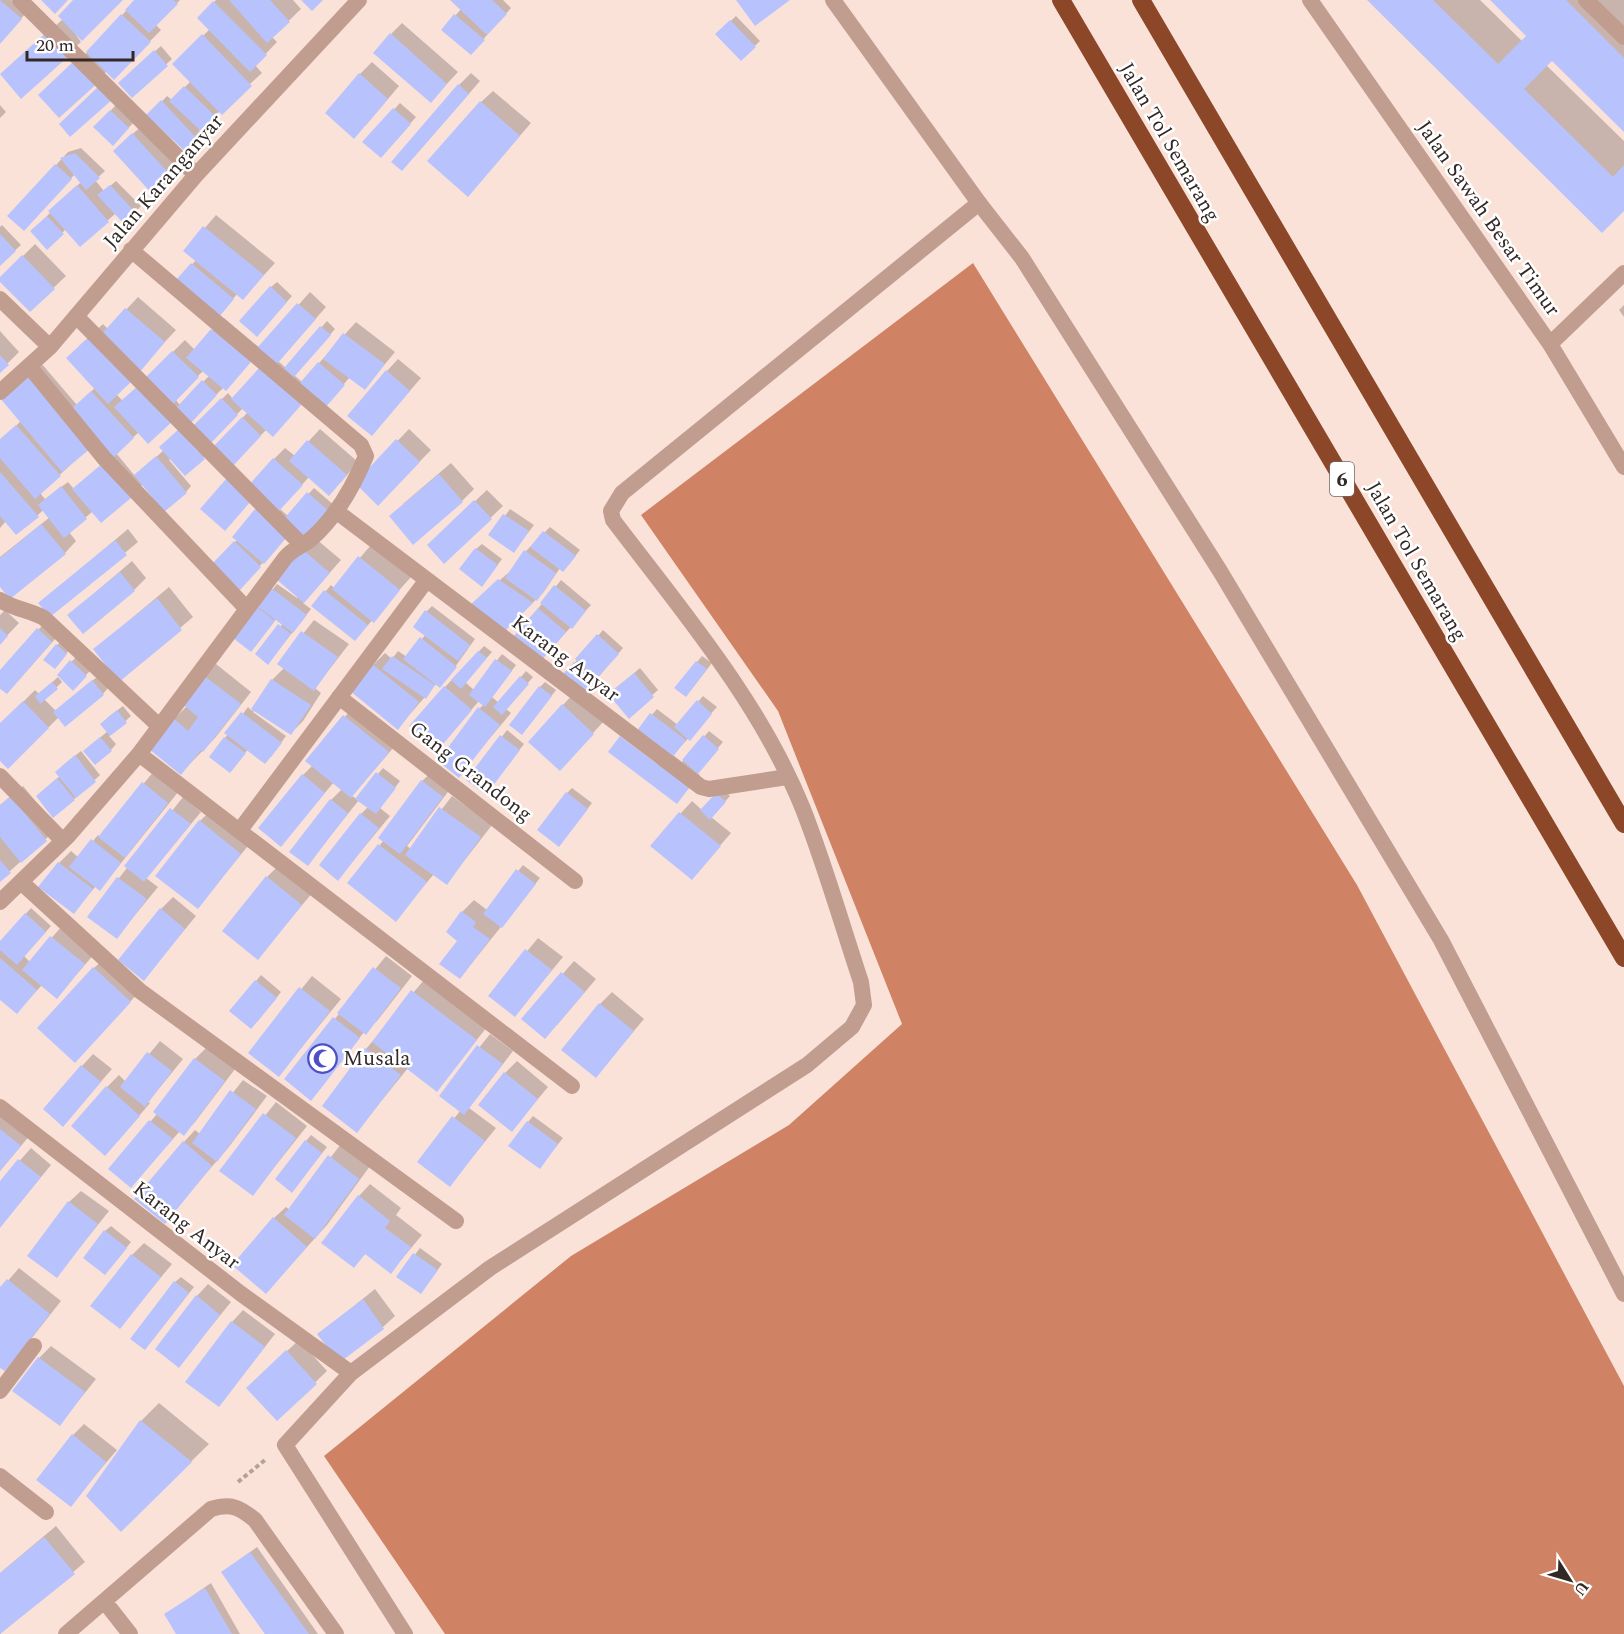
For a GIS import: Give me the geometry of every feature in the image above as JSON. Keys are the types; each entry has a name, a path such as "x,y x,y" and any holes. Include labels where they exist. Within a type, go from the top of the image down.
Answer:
{"highway":[{"name":"Jalan Tol Semarang","path":"1061,0 1624,958"},
{"path":"1141,0 1624,824"}],"street":[{"path":"20,0 196,175"},
{"name":"Jalan Karanganyar","path":"0,392 50,347 196,175 359,0"},
{"path":"832,0 979,203 1022,258 1214,562 1435,930 1624,1294"},
{"name":"Jalan Sawah Besar Timur","path":"1310,0 1550,344 1624,467"},
{"path":"1586,0 1624,37"},
{"path":"405,1634 285,1445 351,1373 490,1268 807,1065 852,1027 864,1005 861,982 802,808 787,777 739,691 703,638 613,520 610,511 622,493 979,203"},
{"path":"0,902 63,841 139,754 288,554 312,539 336,511 366,456 361,445 131,250"},
{"path":"1550,344 1624,273"},
{"path":"0,299 50,347"},
{"path":"76,316 301,544"},
{"path":"29,366 104,458 246,608"},
{"name":"Karang Anyar","path":"336,511 700,787 709,789 787,777"},
{"path":"240,830 426,581"},
{"path":"0,600 18,610 30,611 44,618 159,726"},
{"name":"Gang Grandong","path":"339,697 575,880"},
{"path":"139,754 572,1086"},
{"path":"0,776 63,841"},
{"path":"21,882 140,991 456,1221"},
{"name":"Karang Anyar","path":"0,1107 240,1293 351,1373"},
{"path":"0,1391 34,1346"},
{"path":"0,1476 46,1512"},
{"path":"66,1634 211,1509 228,1504 241,1509 255,1520 336,1634"},
{"path":"105,1602 130,1634"}],"shaded area":[{"path":"973,263 1357,885 1624,1386 1624,1634 445,1634 324,1456 571,1256 789,1125 902,1024 778,711 641,515"}],"building":[{"path":"0,0 22,19 0,44"},
{"path":"41,0 68,0 55,14"},
{"path":"73,0 123,0 82,41 58,16"},
{"path":"134,0 173,0 178,4 149,33 125,10"},
{"path":"229,0 270,0 290,22 267,43"},
{"path":"301,0 323,0 312,11"},
{"path":"450,0 492,0 507,14 487,35"},
{"path":"736,0 790,0 755,26"},
{"path":"1367,0 1433,0 1498,64 1526,36 1490,0 1566,0 1624,58 1624,132 1552,61 1524,89 1613,177 1624,165 1624,211 1602,233"},
{"path":"213,1 267,55 250,72 197,18"},
{"path":"121,14 151,42 114,80 86,52"},
{"path":"454,14 485,40 471,55 441,30"},
{"path":"730,20 756,47 741,61 715,34"},
{"path":"49,30 70,55 21,99 0,74"},
{"path":"390,33 447,84 431,103 373,53"},
{"path":"202,34 252,86 222,115 172,64"},
{"path":"154,50 168,66 132,98 118,83"},
{"path":"76,59 100,81 59,118 38,95"},
{"path":"359,73 388,99 354,139 325,113"},
{"path":"458,84 469,94 402,171 391,162"},
{"path":"100,85 113,99 70,137 59,124"},
{"path":"184,86 215,116 201,131 169,101"},
{"path":"161,100 201,143 187,153 146,115"},
{"path":"480,101 520,136 468,197 427,161"},
{"path":"393,108 411,124 381,158 362,142"},
{"path":"110,110 129,128 113,146 93,127"},
{"path":"132,133 174,179 155,197 113,151"},
{"path":"75,153 100,178 86,190 60,158"},
{"path":"55,164 72,179 24,231 7,216"},
{"path":"77,185 109,222 80,247 48,211"},
{"path":"110,185 136,213 125,225 97,195"},
{"path":"47,216 64,234 47,250 30,231"},
{"path":"203,226 264,275 243,300 183,251"},
{"path":"0,234 16,251 0,266"},
{"path":"22,255 55,289 30,312 0,282 0,277"},
{"path":"191,263 234,299 219,317 176,280"},
{"path":"270,286 287,302 257,337 239,321"},
{"path":"297,303 316,319 276,365 257,348"},
{"path":"125,308 165,342 139,373 99,337"},
{"path":"320,326 331,335 294,377 284,368"},
{"path":"211,329 251,362 226,391 186,358"},
{"path":"343,333 385,364 365,390 323,359"},
{"path":"91,335 133,380 108,404 66,358"},
{"path":"172,351 199,377 171,406 144,379"},
{"path":"0,355 9,365 0,373"},
{"path":"318,362 345,385 325,408 299,384"},
{"path":"260,367 302,404 273,437 231,399"},
{"path":"386,370 410,391 372,436 347,416"},
{"path":"29,374 91,448 62,472 0,398"},
{"path":"202,380 217,395 191,423 176,408"},
{"path":"139,385 173,421 148,444 114,407"},
{"path":"91,391 134,438 112,459 68,412"},
{"path":"221,398 238,415 210,444 192,427"},
{"path":"242,417 261,436 232,467 212,448"},
{"path":"16,425 61,476 35,499 0,458 0,439"},
{"path":"179,429 205,459 185,476 159,447"},
{"path":"396,439 420,462 378,506 355,483"},
{"path":"307,440 347,475 329,496 289,461"},
{"path":"156,456 187,493 164,512 134,475"},
{"path":"273,458 303,485 278,512 248,486"},
{"path":"103,463 131,498 101,523 72,489"},
{"path":"0,472 39,517 16,535 0,516"},
{"path":"439,474 463,502 413,545 389,516"},
{"path":"226,479 251,501 225,531 200,509"},
{"path":"61,486 87,519 64,538 38,505"},
{"path":"307,492 331,513 306,542 282,521"},
{"path":"474,500 492,519 444,564 427,545"},
{"path":"255,509 287,537 264,564 232,537"},
{"path":"503,514 529,531 514,553 488,535"},
{"path":"41,524 66,554 10,599 0,587 0,558"},
{"path":"543,531 576,556 563,572 530,547"},
{"path":"115,540 127,555 50,617 38,603"},
{"path":"234,541 261,567 240,590 212,564"},
{"path":"475,548 498,565 482,587 459,569"},
{"path":"302,549 330,573 304,603 276,579"},
{"path":"524,550 556,573 537,601 505,578"},
{"path":"358,556 400,590 374,623 332,589"},
{"path":"120,572 135,591 83,634 67,615"},
{"path":"498,579 533,603 503,633 468,607"},
{"path":"554,585 586,611 572,629 540,603"},
{"path":"271,588 307,615 293,633 257,606"},
{"path":"324,590 368,625 355,641 311,606"},
{"path":"157,598 182,630 119,682 93,649"},
{"path":"257,607 275,621 251,652 233,638"},
{"path":"538,608 566,632 541,661 513,637"},
{"path":"425,610 470,645 458,661 413,627"},
{"path":"278,624 291,634 268,665 255,654"},
{"path":"0,628 8,636 0,645"},
{"path":"37,628 52,642 7,694 0,689 0,670"},
{"path":"301,631 338,657 314,691 277,664"},
{"path":"597,634 619,654 597,678 575,659"},
{"path":"420,637 457,667 440,688 403,659"},
{"path":"56,644 67,654 55,669 43,660"},
{"path":"478,651 487,658 461,689 451,680"},
{"path":"392,656 435,685 426,699 382,669"},
{"path":"495,659 512,671 485,707 469,695"},
{"path":"70,660 87,676 73,691 57,675"},
{"path":"696,661 707,669 686,697 674,688"},
{"path":"574,662 597,682 585,695 562,675"},
{"path":"372,664 419,702 398,730 350,691"},
{"path":"634,673 654,697 629,719 608,694"},
{"path":"203,675 241,704 203,752 201,750 181,775 149,749 173,718 188,731 198,717 181,703"},
{"path":"520,676 529,684 502,715 493,707"},
{"path":"271,679 311,705 291,735 251,709"},
{"path":"92,680 104,695 65,727 53,712"},
{"path":"52,682 58,689 40,704 35,696"},
{"path":"444,686 472,710 438,750 409,726"},
{"path":"539,686 552,696 522,735 509,725"},
{"path":"697,700 712,714 690,741 674,727"},
{"path":"23,701 49,728 8,769 0,761 0,723"},
{"path":"562,704 594,734 560,771 528,742"},
{"path":"478,707 500,725 459,778 438,761"},
{"path":"117,710 127,723 110,736 100,724"},
{"path":"241,712 282,743 265,764 224,733"},
{"path":"650,713 686,740 672,758 636,732"},
{"path":"343,715 389,752 351,798 305,761"},
{"path":"500,735 520,750 486,795 466,780"},
{"path":"703,735 719,749 698,774 682,760"},
{"path":"620,736 689,788 677,804 608,752"},
{"path":"100,737 112,751 95,765 83,751"},
{"path":"224,737 246,753 230,773 209,757"},
{"path":"75,755 96,782 76,798 55,772"},
{"path":"376,772 396,788 376,814 355,799"},
{"path":"302,774 325,793 281,847 258,828"},
{"path":"57,778 75,800 53,818 36,796"},
{"path":"421,780 443,797 400,854 378,838"},
{"path":"142,782 168,803 125,858 98,837"},
{"path":"566,792 588,809 559,847 537,830"},
{"path":"716,793 726,802 710,820 700,810"},
{"path":"11,796 47,841 21,863 0,837 0,805"},
{"path":"330,799 348,813 308,866 289,852"},
{"path":"439,807 481,837 447,885 405,855"},
{"path":"170,808 191,824 144,882 124,866"},
{"path":"679,812 721,846 692,880 650,846"},
{"path":"360,813 379,828 338,881 319,865"},
{"path":"199,820 241,854 198,909 155,876"},
{"path":"91,839 121,863 100,891 69,867"},
{"path":"378,844 427,882 396,922 347,883"},
{"path":"0,860 11,873 0,882"},
{"path":"58,862 93,889 74,914 38,887"},
{"path":"516,869 536,884 502,928 483,914"},
{"path":"266,876 302,905 258,960 222,931"},
{"path":"117,877 147,899 117,939 87,917"},
{"path":"160,908 185,929 144,981 118,960"},
{"path":"461,911 476,922 473,927 490,939 460,979 439,964 457,941 446,932"},
{"path":"25,913 46,932 17,965 0,950 0,941"},
{"path":"50,936 85,964 57,999 22,970"},
{"path":"525,949 552,970 515,1017 488,996"},
{"path":"0,958 37,990 17,1014 0,1000"},
{"path":"93,967 131,1002 75,1063 37,1028"},
{"path":"373,967 401,988 366,1035 337,1013"},
{"path":"561,972 585,992 545,1039 521,1019"},
{"path":"255,980 277,998 251,1029 229,1011"},
{"path":"299,987 330,1011 279,1077 248,1053"},
{"path":"411,990 477,1040 437,1092 372,1042"},
{"path":"599,1003 634,1031 596,1078 561,1050"},
{"name":"Musala","path":"333,1017 360,1038 311,1101 284,1079"},
{"path":"477,1045 503,1064 464,1115 439,1096"},
{"path":"365,1048 401,1075 357,1133 322,1106"},
{"path":"147,1052 172,1071 145,1107 120,1087"},
{"path":"194,1058 225,1081 184,1136 153,1112"},
{"path":"81,1065 101,1082 63,1127 43,1109"},
{"path":"504,1072 538,1099 512,1132 478,1105"},
{"path":"106,1086 140,1116 105,1156 71,1126"},
{"path":"230,1090 256,1109 217,1162 192,1143"},
{"path":"263,1113 296,1138 253,1196 219,1171"},
{"path":"452,1116 485,1141 450,1187 417,1162"},
{"path":"149,1120 173,1139 131,1188 108,1169"},
{"path":"527,1121 558,1144 540,1169 508,1146"},
{"path":"0,1129 21,1146 0,1171"},
{"path":"305,1140 322,1153 292,1193 275,1179"},
{"path":"183,1141 212,1166 165,1224 134,1199"},
{"path":"328,1155 359,1179 315,1239 284,1215"},
{"path":"18,1159 41,1177 0,1228 0,1181"},
{"path":"358,1195 390,1221 385,1228 411,1247 391,1274 365,1254 354,1268 321,1243"},
{"path":"68,1201 98,1224 57,1278 27,1256"},
{"path":"273,1217 307,1247 266,1294 232,1265"},
{"path":"104,1230 127,1248 105,1275 83,1258"},
{"path":"413,1253 438,1270 421,1294 396,1277"},
{"path":"131,1254 161,1277 120,1329 90,1306"},
{"path":"7,1279 50,1314 5,1371 0,1368 0,1287"},
{"path":"174,1281 189,1293 145,1350 130,1339"},
{"path":"196,1295 220,1315 179,1368 155,1349"},
{"path":"363,1299 384,1329 339,1363 317,1334"},
{"path":"231,1321 265,1347 219,1407 185,1382"},
{"path":"286,1350 317,1384 277,1421 246,1388"},
{"path":"38,1357 85,1392 60,1426 12,1391"},
{"path":"140,1420 192,1462 121,1532 86,1496"},
{"path":"72,1434 106,1462 71,1507 36,1480"},
{"path":"44,1537 75,1574 0,1634 0,1573"},
{"path":"250,1552 309,1634 265,1634 239,1598 221,1572"},
{"path":"205,1588 232,1634 176,1634 164,1614"}],"place":[{"name":"Musala","path":"322,1058"}]}
